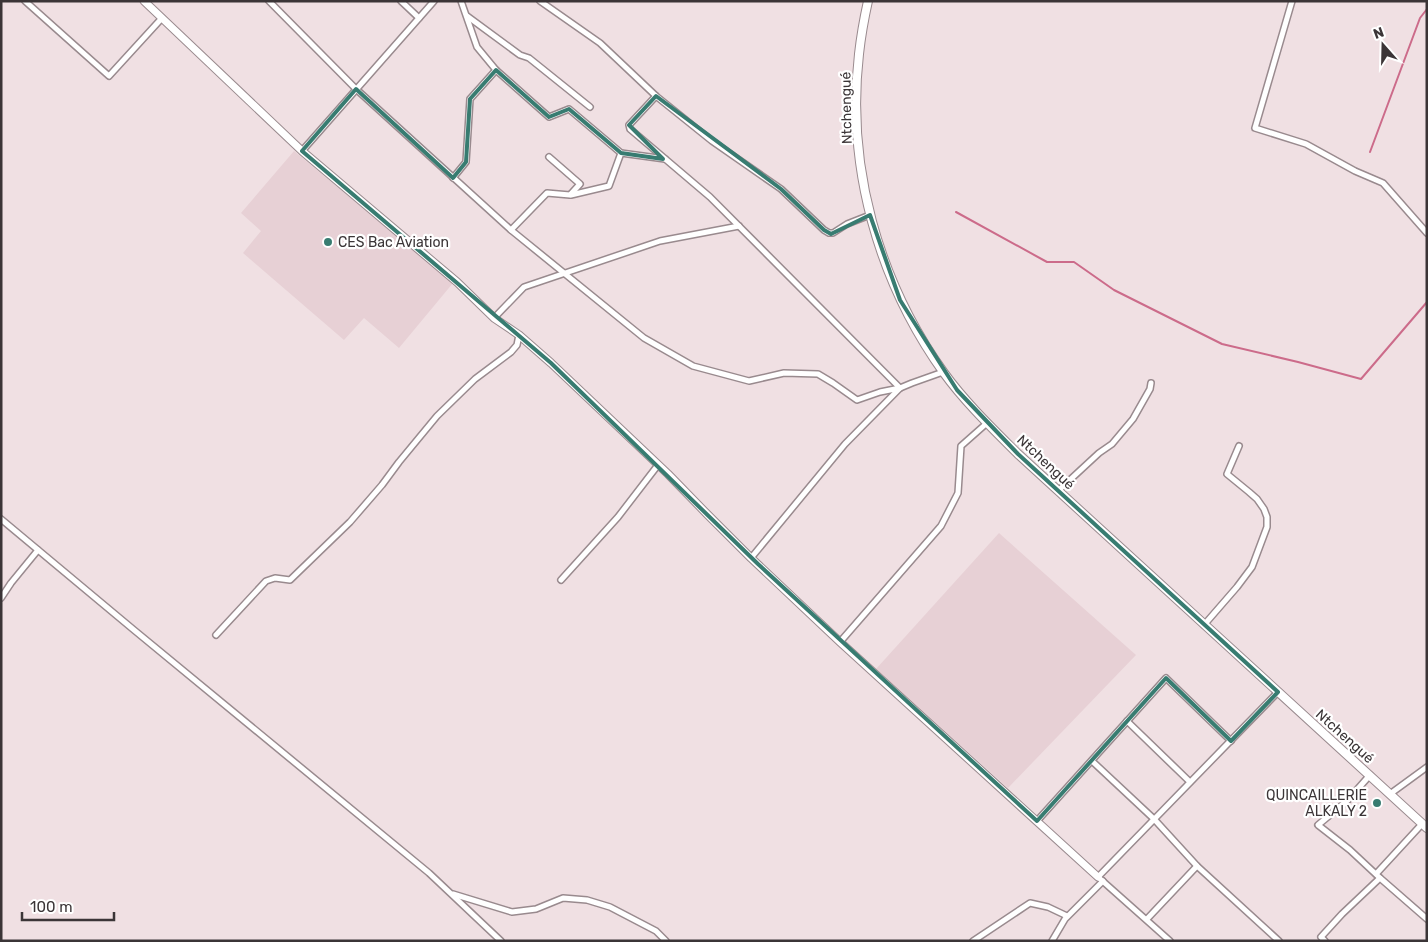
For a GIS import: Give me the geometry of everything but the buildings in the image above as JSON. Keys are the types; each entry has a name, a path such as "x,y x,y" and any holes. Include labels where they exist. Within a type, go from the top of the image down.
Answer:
{"main road":[{"name":"Ntchengué","path":"868,1 859,55 857,116 862,175 870,216 877,242 896,292 917,331 944,372 957,390 1018,454 1424,826"}],"street":[{"path":"25,1 109,76 162,18"},
{"path":"144,1 302,152 457,282 494,318 519,335 551,362 751,558 840,642 1170,941"},
{"path":"269,1 356,89 511,230 644,338 693,366 749,381 784,373 818,374 856,400 900,388 912,382 944,372"},
{"path":"401,1 419,18"},
{"path":"302,152 434,1"},
{"path":"461,1 477,47 496,70 549,117 569,109 621,153 665,160"},
{"path":"540,1 600,43 656,96 712,141 781,190 824,230 833,233 847,224 870,216"},
{"path":"1292,1 1255,128 1306,144 1355,171 1383,183 1427,232"},
{"path":"466,15 520,55 529,58 590,107"},
{"path":"453,178 466,162 470,99 496,70"},
{"path":"656,96 629,125 630,129 710,197 900,388"},
{"path":"511,230 547,193 570,195 609,186 621,153"},
{"path":"549,156 580,184 570,195"},
{"path":"494,318 524,287 660,242 739,226"},
{"path":"216,635 266,581 275,578 290,580 350,522 437,416 475,379 511,352 517,344 519,335"},
{"path":"1059,490 1112,444 1133,419 1150,389 1151,383"},
{"path":"751,558 845,444 900,388"},
{"path":"840,642 941,526 958,493 962,446 987,423"},
{"path":"1204,625 1252,567 1267,527 1267,517 1257,499 1227,474 1239,446"},
{"path":"561,580 618,517 658,465"},
{"path":"1,518 429,873 501,941"},
{"path":"1,598 38,550"},
{"path":"1037,821 1166,678 1231,741"},
{"path":"1052,941 1067,916 1154,819 1278,692"},
{"path":"1127,721 1190,782"},
{"path":"1092,761 1154,819 1198,866 1279,941"},
{"path":"1390,794 1427,767"},
{"path":"1370,775 1348,800 1318,825 1350,850 1427,919"},
{"path":"1325,941 1321,937 1424,826"},
{"path":"1147,919 1198,866"},
{"path":"450,894 512,912 536,909 563,898 587,900 610,906 656,931 666,941"},
{"path":"973,941 1030,903 1048,907 1067,916"}],"highlighted area":[{"path":"496,70 549,117 569,109 621,153 663,159 629,125 656,96 781,189 824,230 831,234 870,215 900,300 957,390 1018,454 1278,692 1231,741 1166,678 1037,821 758,564 551,363 302,151 356,89 453,178 466,162 470,99"}],"shaded area":[{"name":"CES Bac Aviation","path":"294,151 453,283 399,348 364,318 344,340 243,253 261,231 241,213"},
{"path":"999,533 1136,655 1008,788 876,669"}],"waterway":[{"path":"1370,152 1420,18 1427,9"},
{"path":"956,212 1047,262 1074,262 1114,290 1222,344 1361,379 1427,302"}],"place":[{"name":"CES Bac Aviation","path":"328,242"},
{"name":"QUINCAILLERIE ALKALY 2","path":"1377,803"}]}
